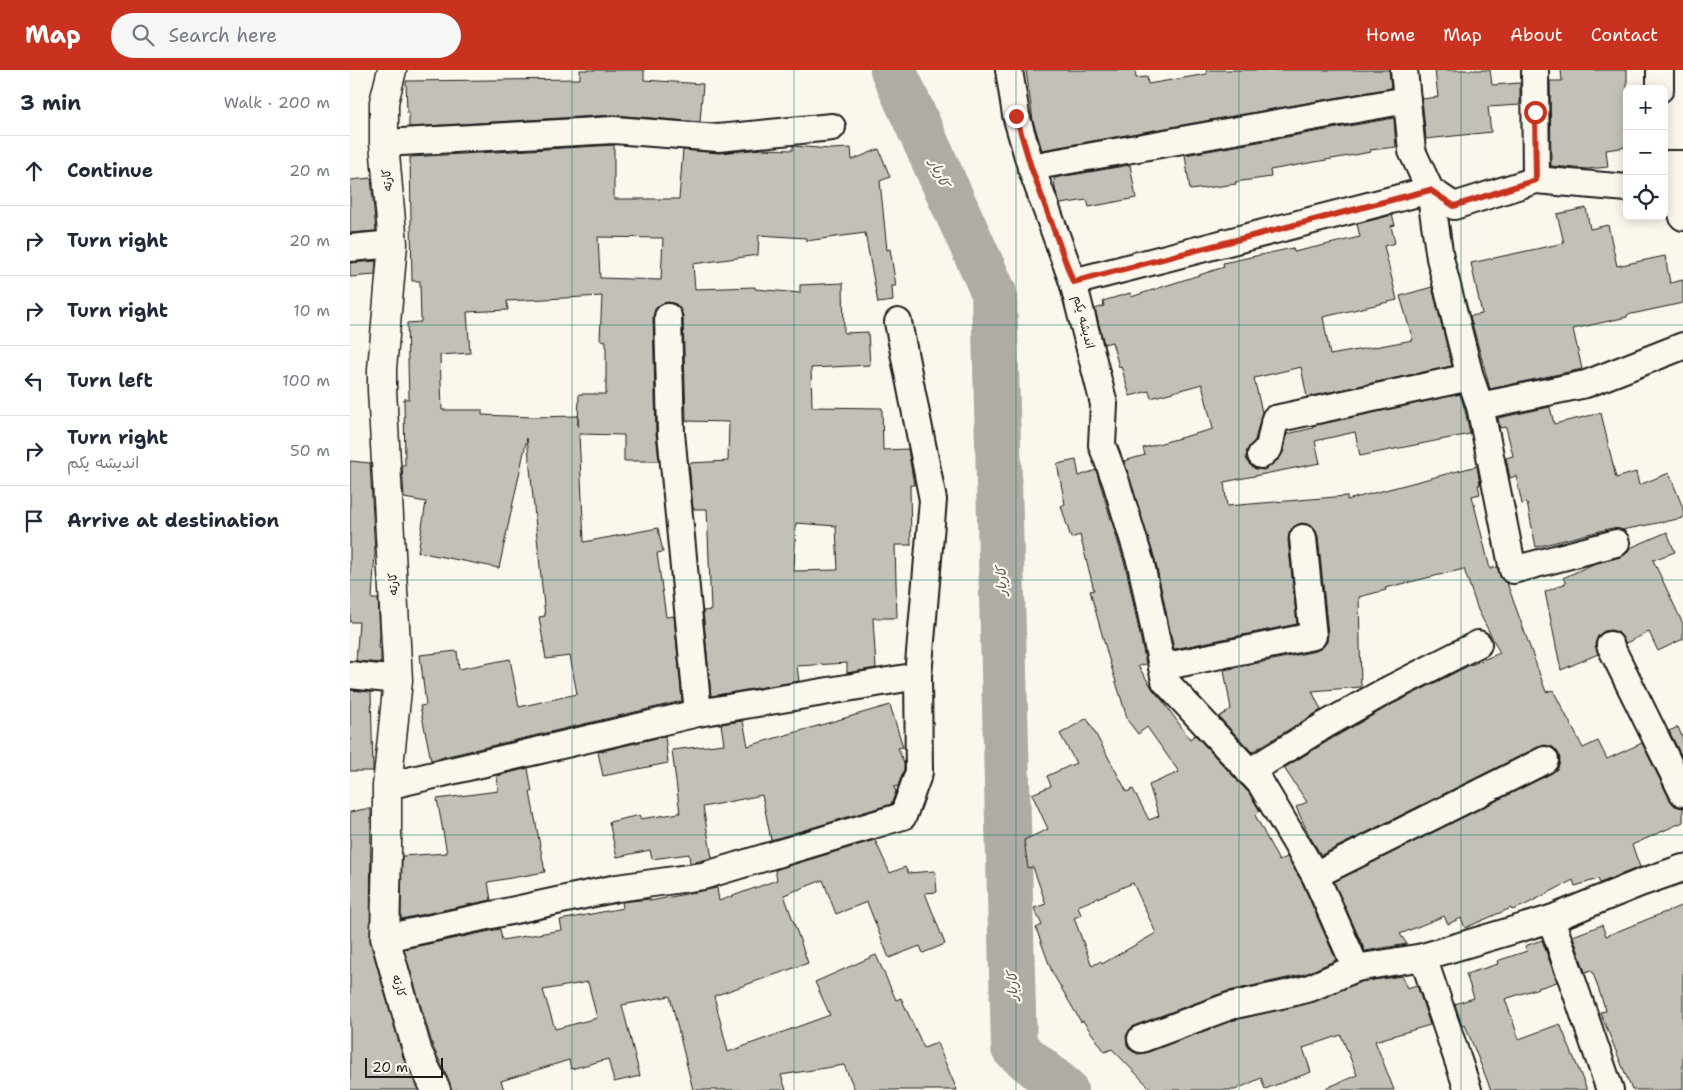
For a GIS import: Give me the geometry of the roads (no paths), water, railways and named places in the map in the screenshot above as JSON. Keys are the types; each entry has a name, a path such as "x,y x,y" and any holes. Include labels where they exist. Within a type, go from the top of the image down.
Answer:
{"street":[{"name":"کارته","path":"392,70 384,102 384,143 393,244 382,369 382,390 398,680 387,786 384,938 418,1053 436,1090"},
{"name":"اندیشه یکم","path":"1009,70 1016,116 1031,167 1073,282 1104,404 1102,445 1116,482 1141,564 1165,681 1262,784 1315,875 1356,968"},
{"path":"1404,70 1412,151 1430,190 1440,258 1470,377 1480,406 1513,570 1616,543"},
{"path":"1534,70 1536,180"},
{"path":"1660,70 1660,85"},
{"path":"1031,167 1408,100"},
{"path":"384,143 614,130 718,138 832,127"},
{"path":"1668,164 1683,164"},
{"path":"1073,282 1430,190 1454,206 1536,180 1623,188"},
{"path":"1668,186 1674,185 1683,217"},
{"path":"350,248 393,244"},
{"path":"668,317 671,433 698,713"},
{"path":"384,938 617,888 703,876 903,816 918,772 918,676 933,500 898,322"},
{"path":"1480,406 1586,384 1683,346"},
{"path":"1261,455 1269,448 1275,419 1470,377"},
{"path":"1162,667 1313,636 1303,538"},
{"path":"1250,772 1325,725 1382,693 1478,644"},
{"path":"1610,645 1683,793"},
{"path":"350,675 398,680"},
{"path":"387,786 698,713 918,676"},
{"path":"1315,875 1545,760"},
{"path":"1140,1039 1230,1006 1302,990 1356,968 1423,957 1551,919 1640,883 1683,868"},
{"path":"1551,919 1610,1090"},
{"path":"1423,957 1468,1090"}],"waterway":[{"name":"کاربار","path":"893,70 994,293 1014,1048 1065,1090"}]}
